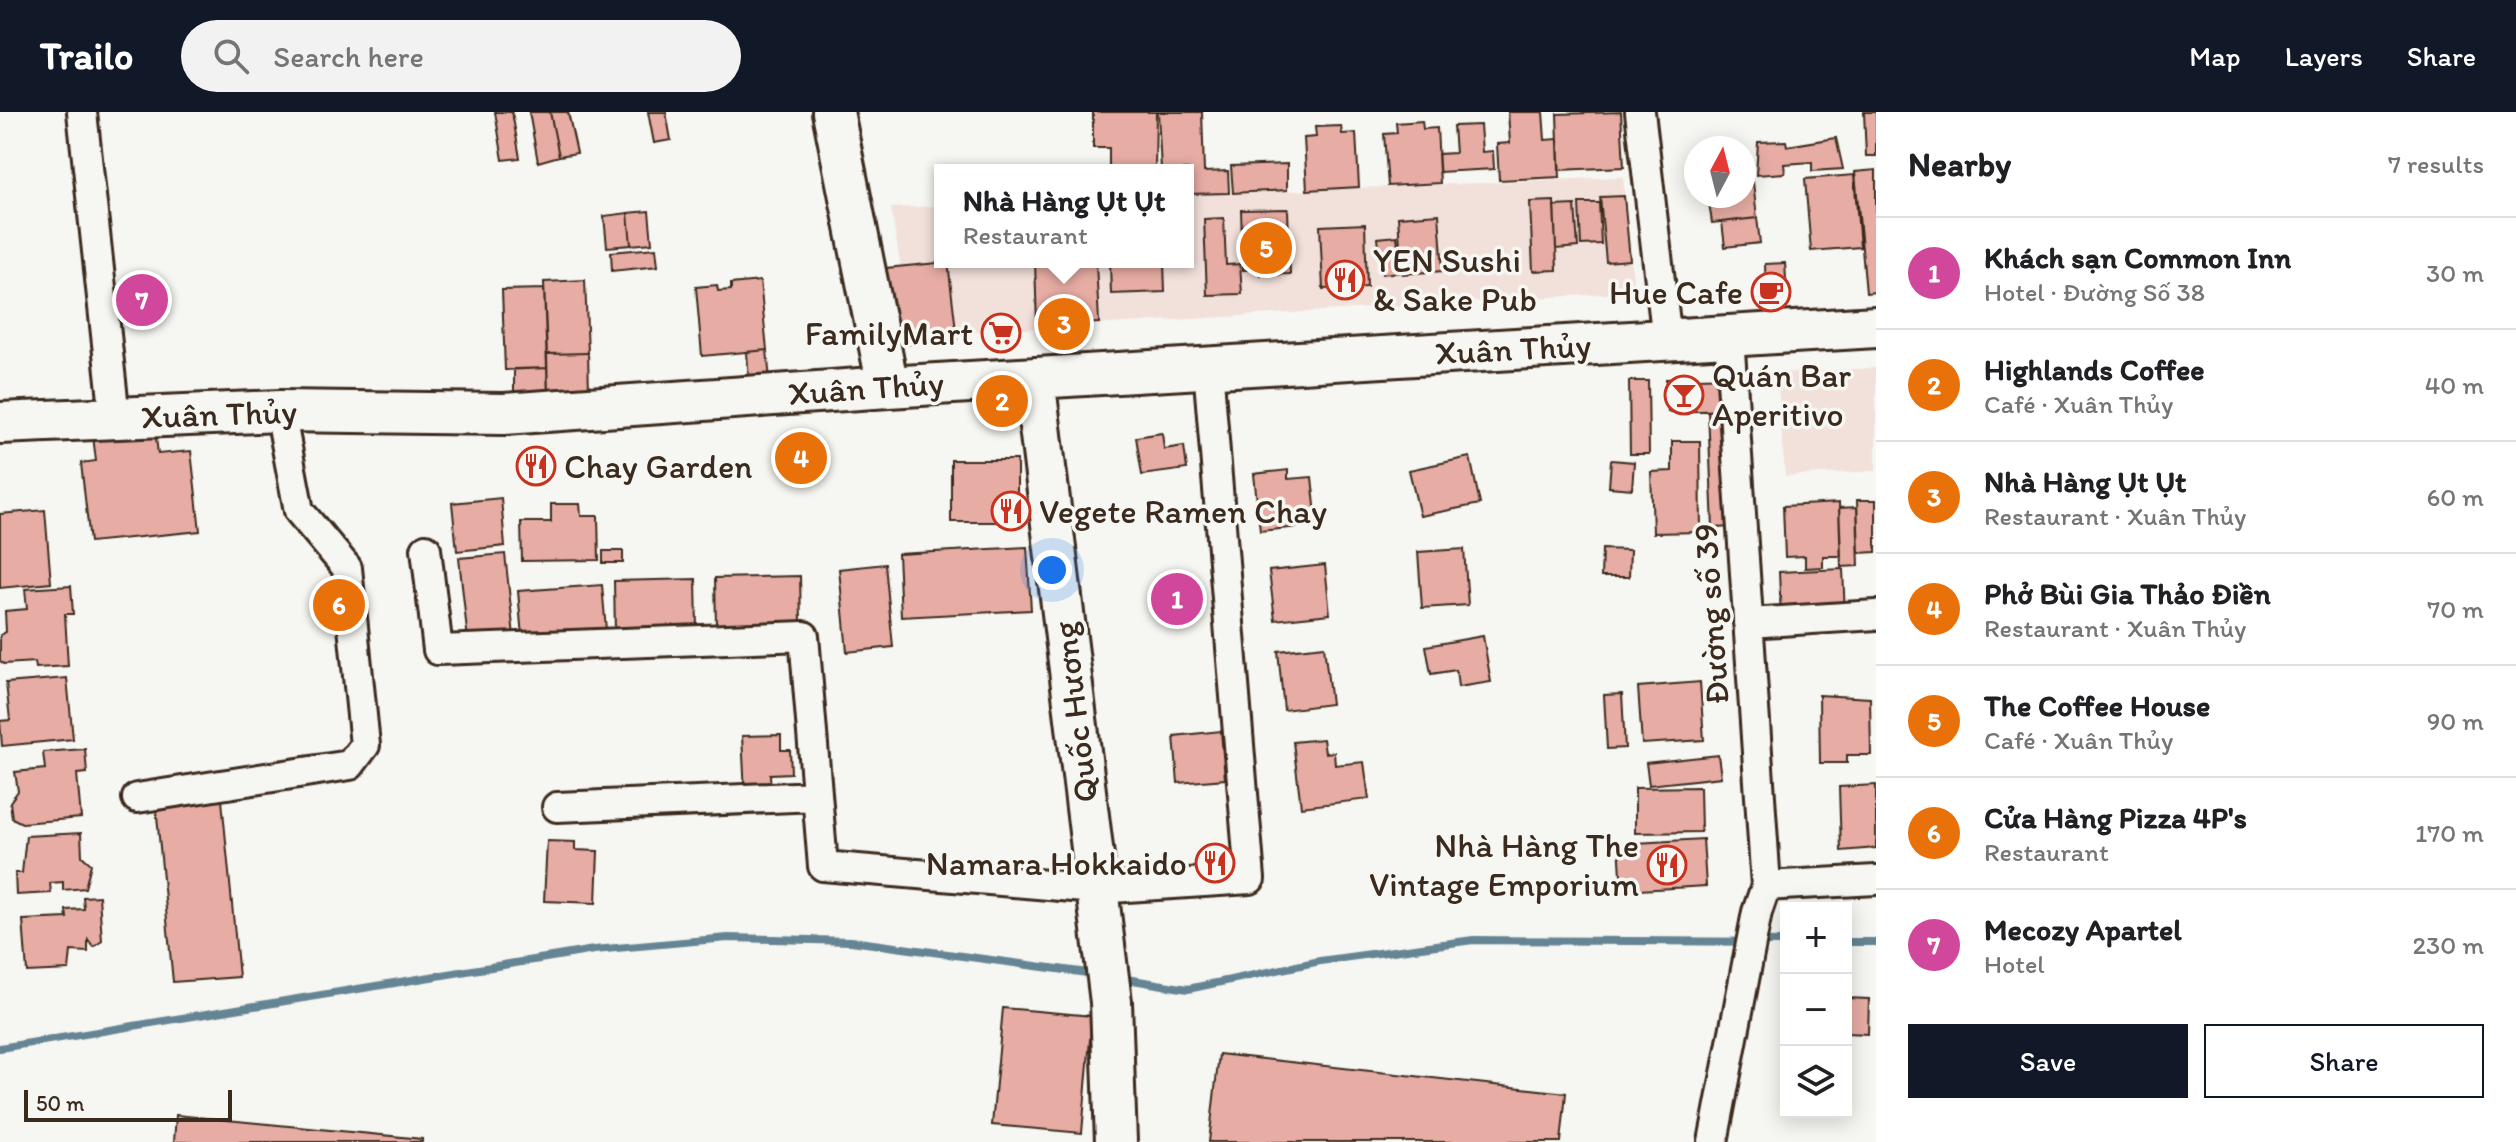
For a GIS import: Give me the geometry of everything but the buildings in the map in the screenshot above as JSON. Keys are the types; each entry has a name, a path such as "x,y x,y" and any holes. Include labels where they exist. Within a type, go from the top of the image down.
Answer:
{"street":[{"path":"82,112 115,418"},
{"path":"833,112 888,387"},
{"path":"1640,112 1667,340"},
{"name":"Xuân Thủy","path":"0,423 280,411 504,414 888,387 1876,327"},
{"name":"Đường số 39","path":"1713,1142 1762,899 1729,336"},
{"path":"426,549 438,650 804,636 823,866 1096,889 1250,879 1208,367"},
{"name":"Quốc Hương","path":"1034,378 1111,1002 1116,1142"},
{"path":"137,798 350,765 365,745 347,568 299,511 292,494 280,411"},
{"path":"1748,623 1876,615"},
{"path":"557,807 817,796"},
{"path":"1762,899 1876,880"}],"shaded area":[{"path":"1623,177 1634,292 912,336 891,208 934,206 934,268 1194,268 1194,195"},
{"path":"1876,368 1876,471 1785,476 1777,373"}],"waterway":[{"path":"0,1048 594,950 728,938 851,941 1095,974"},
{"path":"1120,978 1188,989 1320,961 1473,940 1780,942"},
{"path":"1852,942 1876,942"}],"place":[{"name":"The Coffee House","path":"1266,248"},
{"name":"YEN Sushi & Sake Pub","path":"1345,280"},
{"name":"Hue Cafe","path":"1771,292"},
{"name":"Mecozy Apartel","path":"142,300"},
{"name":"Nhà Hàng Ụt Ụt","path":"1064,324"},
{"name":"FamilyMart","path":"1001,333"},
{"name":"Quán Bar Aperitivo","path":"1684,395"},
{"name":"Highlands Coffee","path":"1002,401"},
{"name":"Phở Bùi Gia Thảo Điền","path":"801,458"},
{"name":"Chay Garden","path":"536,466"},
{"name":"Vegete Ramen Chay","path":"1011,511"},
{"name":"Khách sạn Common Inn","path":"1177,599"},
{"name":"Cửa Hàng Pizza 4P's","path":"339,605"},
{"name":"Namara Hokkaido","path":"1215,863"},
{"name":"Nhà Hàng The Vintage Emporium","path":"1667,865"}]}
